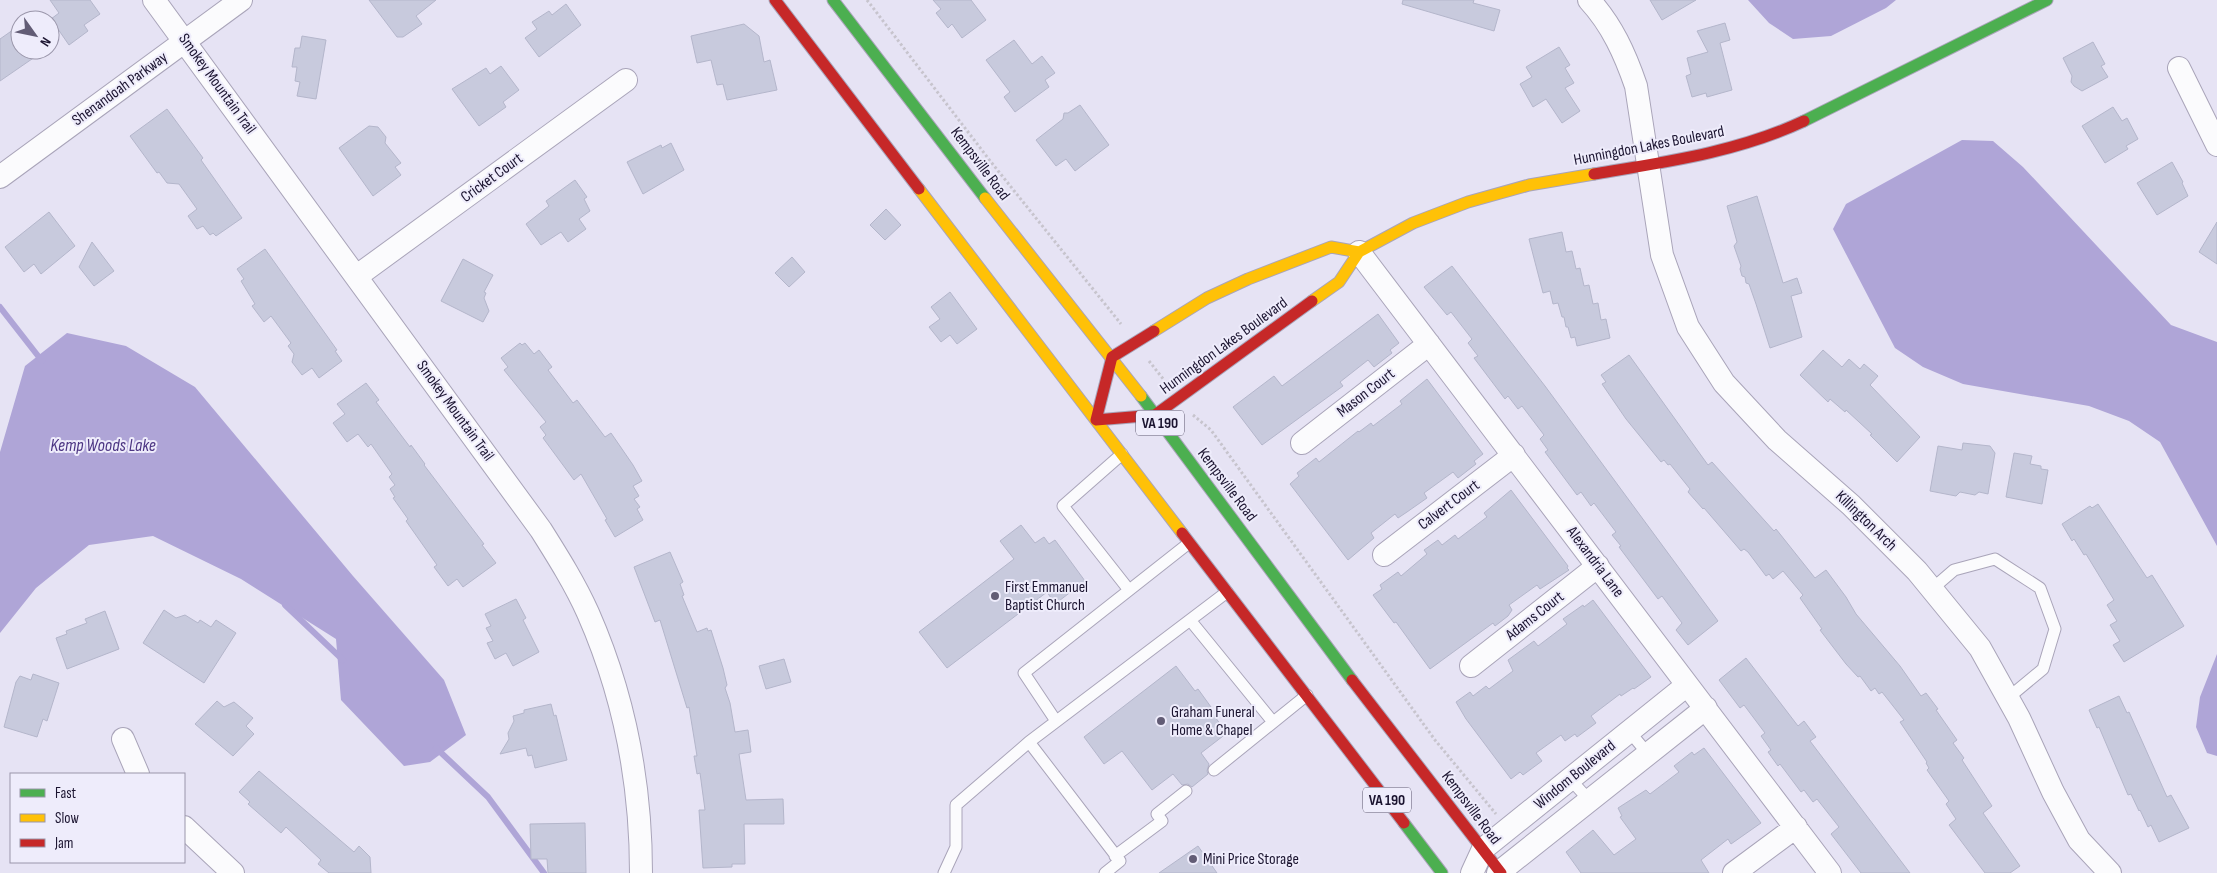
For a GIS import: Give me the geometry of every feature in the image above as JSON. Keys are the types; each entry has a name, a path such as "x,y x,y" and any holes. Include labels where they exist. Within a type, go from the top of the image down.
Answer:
{"main road":[{"name":"VA 190","path":"774,0 1442,873"},
{"name":"Kempsville Road","path":"833,0 1020,244 1112,357 1334,655 1483,849 1499,873"},
{"name":"Hunningdon Lakes Boulevard","path":"1096,420 1155,416 1339,282 1360,252 1412,223 1468,202 1529,186 1706,155 1766,136 1801,122 2047,0"},
{"path":"1096,420 1112,357 1135,342 1207,298 1248,279 1331,246 1360,252"}],"street":[{"name":"Smokey Mountain Trail","path":"154,0 186,41 541,530 563,565 587,612 606,659 625,720 635,772 641,825 640,873"},
{"name":"Shenandoah Parkway","path":"0,177 240,0"},
{"name":"Killington Arch","path":"1589,0 1601,14 1627,59 1636,86 1662,255 1688,327 1724,384 1777,440 1851,505 1917,571 1980,648 2008,698 2078,840 2110,873"},
{"path":"2179,68 2217,146"},
{"name":"Cricket Court","path":"357,276 626,80"},
{"name":"Alexandria Lane","path":"1360,252 1830,873"},
{"name":"Mason Court","path":"1302,443 1429,344"},
{"name":"Calvert Court","path":"1384,554 1514,455"},
{"name":"Adams Court","path":"1471,666 1598,566"},
{"name":"Windom Boulevard","path":"1472,873 1483,849 1688,684"},
{"name":"Windom Boulevard","path":"1499,873 1706,708"},
{"path":"124,739 138,773"},
{"path":"1734,873 1796,827"},
{"path":"185,828 233,873"}],"lane":[{"path":"1122,454 1063,506 1129,590"},
{"path":"1056,721 1024,673 1190,543"},
{"path":"1932,589 1954,570 1995,559 2040,588 2055,629 2043,669 2008,698"},
{"path":"944,873 956,847 956,805 1029,742 1227,592"},
{"path":"1190,620 1273,722"},
{"path":"1214,770 1307,695"},
{"path":"1629,731 1648,754"},
{"path":"1029,742 1120,862 1105,873"},
{"path":"1570,779 1590,800"},
{"path":"1116,856 1162,821 1157,814 1186,791"}],"path":[{"path":"867,0 990,162 1179,398 1198,420 1211,430 1435,740 1508,829"}],"water":[{"path":"1748,0 1896,0 1886,8 1831,36 1793,39 1769,23"},
{"path":"1962,140 1993,141 2023,167 2171,325 2217,342 2217,546 2160,442 2129,421 2089,406 1963,384 1923,367 1895,348 1833,229 1846,204"},
{"name":"Kemp Woods Lake","path":"67,333 126,346 195,387 353,576 444,680 466,735 430,762 404,766 341,700 336,639 241,579 153,536 89,545 36,588 0,633 0,452 25,366"},
{"path":"2217,654 2217,756 2207,753 2196,727 2200,697"}],"building":[{"path":"50,0 90,0 100,14 84,25 88,31 69,45 60,32 60,10 57,10"},
{"path":"369,0 436,0 416,16 422,24 403,37 397,37"},
{"path":"933,0 971,0 986,20 962,38 952,24 948,28 936,13 941,9"},
{"path":"1403,0 1474,0 1473,3 1500,10 1494,31 1402,4"},
{"path":"1650,0 1696,0 1662,20"},
{"path":"566,4 581,25 539,57 525,38 537,29 532,22 549,11 552,15"},
{"path":"1725,23 1730,40 1720,43 1732,90 1707,97 1706,93 1692,97 1686,76 1691,74 1687,58 1708,52 1697,31"},
{"path":"744,24 759,36 764,62 770,60 777,90 727,100 723,84 717,85 711,60 697,63 691,36"},
{"path":"10,32 10,60 30,60 0,81 0,39"},
{"path":"302,36 326,40 316,99 297,96 300,82 295,81 297,67 292,67 295,48 300,48"},
{"path":"1014,40 1032,64 1042,56 1055,73 1045,80 1049,87 1015,112 1004,97 1010,92 986,60"},
{"path":"2093,42 2105,64 2101,66 2108,77 2082,91 2071,82 2072,76 2063,58"},
{"path":"1559,47 1570,65 1565,68 1574,83 1565,88 1580,111 1562,123 1546,99 1533,107 1520,84 1532,77 1526,67"},
{"path":"501,66 519,90 503,102 506,107 479,126 452,89 486,68 490,74"},
{"path":"1080,105 1109,145 1075,171 1066,159 1056,166 1036,140 1063,119 1064,113 1068,113"},
{"path":"2113,107 2122,121 2127,118 2138,139 2126,146 2128,149 2105,163 2082,126"},
{"path":"167,109 203,158 201,160 242,218 216,236 213,233 210,235 203,226 197,229 188,216 197,209 179,184 167,183 159,172 157,173 130,136"},
{"path":"369,126 378,127 386,137 385,143 401,163 395,167 401,175 373,196 339,148"},
{"path":"671,143 684,170 643,194 627,162 661,145 662,148"},
{"path":"2172,162 2188,196 2157,215 2137,183"},
{"path":"575,180 587,197 584,199 590,211 579,219 586,229 568,242 561,232 541,245 526,224 549,206 546,201"},
{"path":"1757,196 1783,283 1797,278 1802,293 1791,296 1802,337 1770,348 1749,284 1746,283 1745,277 1742,276 1741,266 1734,246 1737,242 1727,206"},
{"path":"886,209 901,225 885,240 870,225"},
{"path":"49,212 75,246 41,274 34,264 24,272 5,247"},
{"path":"2217,222 2217,264 2199,252"},
{"path":"1562,232 1566,252 1572,251 1576,269 1580,268 1584,286 1589,285 1593,304 1598,303 1601,320 1606,319 1610,338 1577,346 1575,337 1571,338 1568,327 1566,327 1558,303 1553,304 1550,291 1543,293 1529,239"},
{"path":"92,242 114,271 94,286 79,267"},
{"path":"265,249 337,350 335,351 342,361 319,378 312,368 302,375 292,362 294,354 288,346 291,343 271,316 264,322 252,306 255,304 241,281 244,279 237,269"},
{"path":"792,257 805,272 789,287 775,273"},
{"path":"463,259 493,275 484,292 486,293 484,298 489,311 483,322 441,301"},
{"path":"1452,266 1545,386 1718,621 1688,645 1676,630 1682,623 1662,596 1658,599 1619,547 1621,546 1612,535 1616,532 1594,503 1591,506 1581,492 1577,495 1545,452 1548,450 1540,439 1544,435 1522,406 1518,409 1508,396 1505,399 1474,358 1478,356 1468,343 1472,339 1451,312 1447,315 1424,287"},
{"path":"950,292 977,329 957,344 950,335 941,342 929,327 940,319 931,307"},
{"path":"1378,314 1399,343 1390,350 1392,353 1374,367 1368,360 1340,382 1343,386 1262,445 1233,407 1274,376 1282,386"},
{"path":"520,343 522,345 525,343 534,354 539,350 552,367 548,370 573,403 577,400 605,437 611,433 642,481 633,486 639,496 634,499 640,507 637,509 643,520 615,537 605,520 607,519 581,474 574,480 543,438 546,435 540,427 546,422 504,370 508,367 501,358"},
{"path":"1823,350 1842,367 1849,359 1860,369 1864,364 1878,376 1870,385 1920,437 1897,462 1870,435 1872,434 1846,410 1845,412 1830,399 1828,402 1800,375"},
{"path":"1629,355 1708,465 1712,462 1774,531 1776,529 1815,578 1826,570 1856,614 1900,666 1921,696 1926,693 1957,740 1953,743 1964,758 1962,760 1992,806 1983,813 2020,866 2010,873 1985,873 1949,825 1956,819 1946,804 1949,801 1927,770 1929,768 1927,762 1900,722 1904,720 1882,692 1879,694 1875,688 1871,691 1860,676 1858,677 1846,664 1820,630 1822,629 1800,598 1803,595 1783,571 1773,579 1769,574 1766,576 1748,552 1744,549 1741,551 1688,492 1690,489 1670,464 1668,465 1664,460 1661,462 1626,419 1602,384 1606,382 1601,375"},
{"path":"1427,379 1483,454 1474,461 1476,464 1458,478 1453,472 1424,493 1427,498 1398,518 1395,514 1371,533 1374,538 1348,560 1290,484 1299,476 1297,473 1316,458 1319,462 1358,431 1371,423 1373,426 1402,404 1400,401"},
{"path":"366,383 379,400 376,402 410,447 411,445 496,563 463,587 457,579 448,586 434,567 437,565 406,521 408,519 393,498 395,497 390,489 395,485 389,477 392,474 371,444 368,447 358,434 347,442 333,423 345,414 337,404"},
{"path":"1963,443 1990,446 1995,453 1988,494 1979,492 1975,495 1960,492 1956,496 1930,491 1938,446 1962,450"},
{"path":"2014,453 2032,456 2030,464 2041,466 2041,469 2048,470 2042,504 2006,497"},
{"path":"1511,490 1568,566 1569,570 1540,589 1537,585 1509,605 1512,610 1508,616 1495,626 1493,623 1430,669 1396,622 1394,623 1373,595 1382,589 1380,585 1398,572 1401,576 1427,554 1424,550 1438,540 1442,545 1455,535 1458,539 1487,517 1484,513"},
{"path":"2098,504 2147,578 2152,575 2184,626 2124,662 2113,645 2120,641 2110,625 2117,621 2107,605 2114,600 2086,554 2084,555 2074,539 2072,541 2062,524 2090,506 2092,508"},
{"name":"First Emmanuel Baptist Church","path":"1021,525 1035,543 1044,537 1049,544 1055,540 1085,581 1055,604 1047,592 947,668 919,632 1014,559 1000,541"},
{"path":"670,552 683,582 680,584 684,595 682,596 697,632 707,628 708,631 711,630 727,685 725,688 730,703 735,732 748,730 751,752 739,754 746,800 783,799 784,824 744,824 745,864 732,864 732,867 703,868 699,810 705,810 700,773 697,774 694,756 697,756 689,707 687,708 660,620 655,622 634,567"},
{"path":"516,599 526,618 523,620 539,652 513,666 506,653 495,659 487,643 493,641 486,628 491,626 485,614"},
{"path":"1593,600 1651,677 1634,689 1621,696 1620,694 1591,716 1596,723 1577,737 1575,734 1565,741 1561,735 1536,753 1542,761 1523,775 1520,772 1511,779 1466,719 1456,702 1470,692 1473,696 1486,686 1489,689 1513,671 1508,660 1534,641 1538,646 1567,624 1563,619"},
{"path":"164,610 176,618 185,615 198,623 200,620 211,627 216,620 236,633 204,683 143,643"},
{"path":"105,611 119,649 67,669 56,638 67,634 66,631 87,623 85,619"},
{"path":"1746,658 1798,726 1804,721 1816,737 1810,741 1910,873 1861,873 1831,834 1839,827 1817,799 1813,802 1804,790 1801,792 1780,764 1778,766 1768,752 1771,750 1761,736 1765,733 1744,705 1740,708 1719,680"},
{"path":"784,659 791,682 766,689 759,666"},
{"name":"Graham Funeral Home & Chapel","path":"1176,666 1195,691 1198,689 1211,707 1209,709 1227,733 1201,753 1209,764 1208,774 1192,787 1188,784 1182,785 1173,774 1152,790 1122,751 1104,764 1084,737"},
{"path":"33,674 59,683 47,721 43,719 37,737 4,727 16,682 20,676 31,680"},
{"path":"2119,696 2127,713 2129,712 2167,797 2171,795 2189,828 2159,842 2151,825 2148,827 2131,794 2128,795 2099,727 2097,728 2089,710"},
{"path":"217,701 224,707 234,702 253,718 246,726 254,734 233,756 195,724"},
{"path":"551,704 554,716 556,715 567,760 535,768 532,755 528,756 526,748 500,754 509,739 508,733 514,721 513,716 524,713 524,710"},
{"path":"1704,748 1761,823 1731,844 1728,839 1701,860 1709,873 1581,873 1566,852 1593,830 1614,855 1636,839 1620,817 1622,816 1618,808 1646,790 1650,794 1679,772 1674,766 1692,752 1694,755"},
{"path":"259,771 354,852 359,846 370,857 371,873 329,873 318,864 321,860 286,827 281,833 248,804 250,802 239,792"},
{"path":"585,823 586,873 548,873 547,859 531,859 530,824"},
{"name":"Mini Price Storage","path":"1198,846 1217,873 1159,873"}],"waterway":[{"path":"0,307 42,361"},
{"path":"285,605 343,660"},
{"path":"436,748 488,797 544,873"}],"traffic: fast":[{"path":"833,0 985,198"},
{"path":"1804,121 2047,0"},
{"path":"1141,396 1352,680"},
{"path":"1404,823 1442,873"}],"traffic: slow":[{"path":"1312,301 1339,282 1359,252 1413,223 1468,202 1529,185 1594,174"},
{"path":"919,189 1182,533"},
{"path":"985,198 1141,396"},
{"path":"1154,331 1207,298 1248,279 1331,247 1359,252"}],"traffic: jam":[{"path":"775,0 919,189"},
{"path":"1594,174 1701,155 1753,141 1804,121"},
{"path":"1154,331 1112,357 1096,420 1155,415 1312,301"},
{"path":"1182,533 1404,823"},
{"path":"1352,680 1501,873"}],"place":[{"name":"First Emmanuel Baptist Church","path":"995,596"},
{"name":"Graham Funeral Home & Chapel","path":"1161,721"},
{"name":"Mini Price Storage","path":"1193,859"}]}
